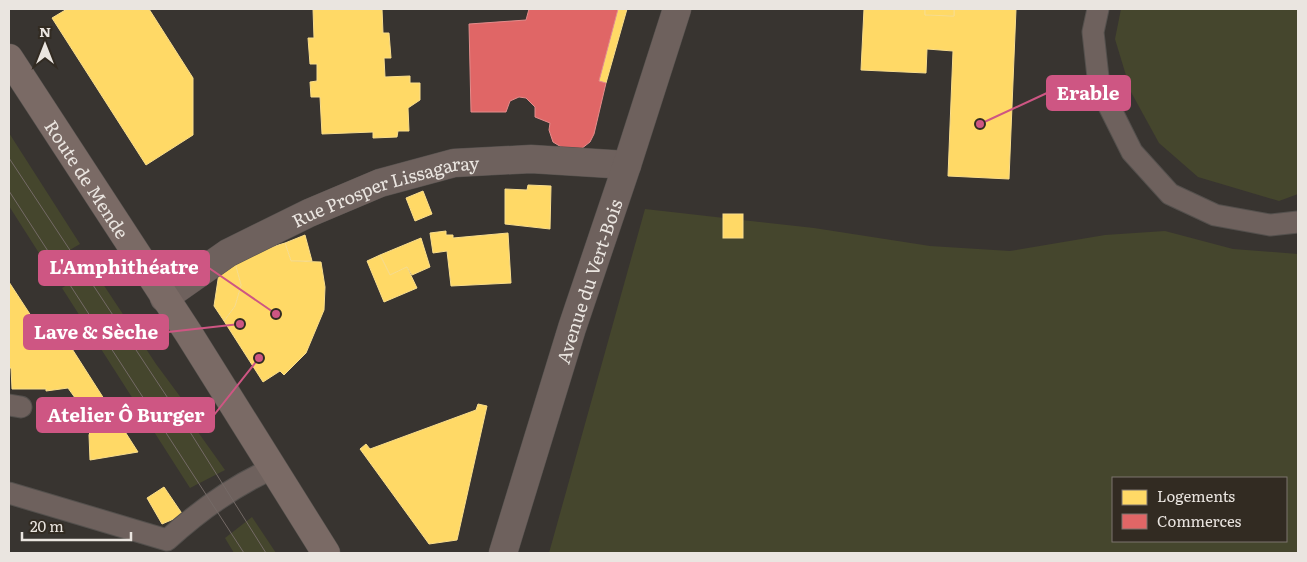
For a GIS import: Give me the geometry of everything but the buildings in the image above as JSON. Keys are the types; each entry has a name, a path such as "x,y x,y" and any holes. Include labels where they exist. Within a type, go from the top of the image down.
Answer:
{"main road":[{"name":"Route de Mende","path":"9,58 274,468 326,553"}],"street":[{"name":"Avenue du Vert-Bois","path":"502,553 572,328 677,9"},
{"name":"Rue Prosper Lissagaray","path":"164,298 228,253 309,213 380,183 454,163 532,159 627,165"}],"lane":[{"path":"1098,9 1093,32 1099,86 1132,152 1170,194 1214,215 1270,225 1298,222"},
{"path":"9,494 167,540 206,507 249,478 274,468"}],"green space":[{"path":"1121,9 1298,9 1298,194 1279,201 1198,177 1159,143 1131,92 1115,39"},
{"path":"9,133 80,244 46,264 9,206"},
{"path":"645,209 814,228 930,246 1010,251 1105,235 1165,231 1233,249 1298,254 1298,553 549,553"},
{"path":"93,269 156,364 193,414 188,418 225,470 190,488 62,288"},
{"path":"252,517 276,553 234,553 225,538"}],"tram line":[{"path":"9,158 185,424 266,553"},
{"path":"9,191 244,553"}],"place":[{"name":"Erable","path":"980,124"},
{"name":"L'Amphithéatre","path":"276,314"},
{"name":"Lave & Sèche","path":"240,324"},
{"name":"Atelier Ô Burger","path":"259,358"}]}
